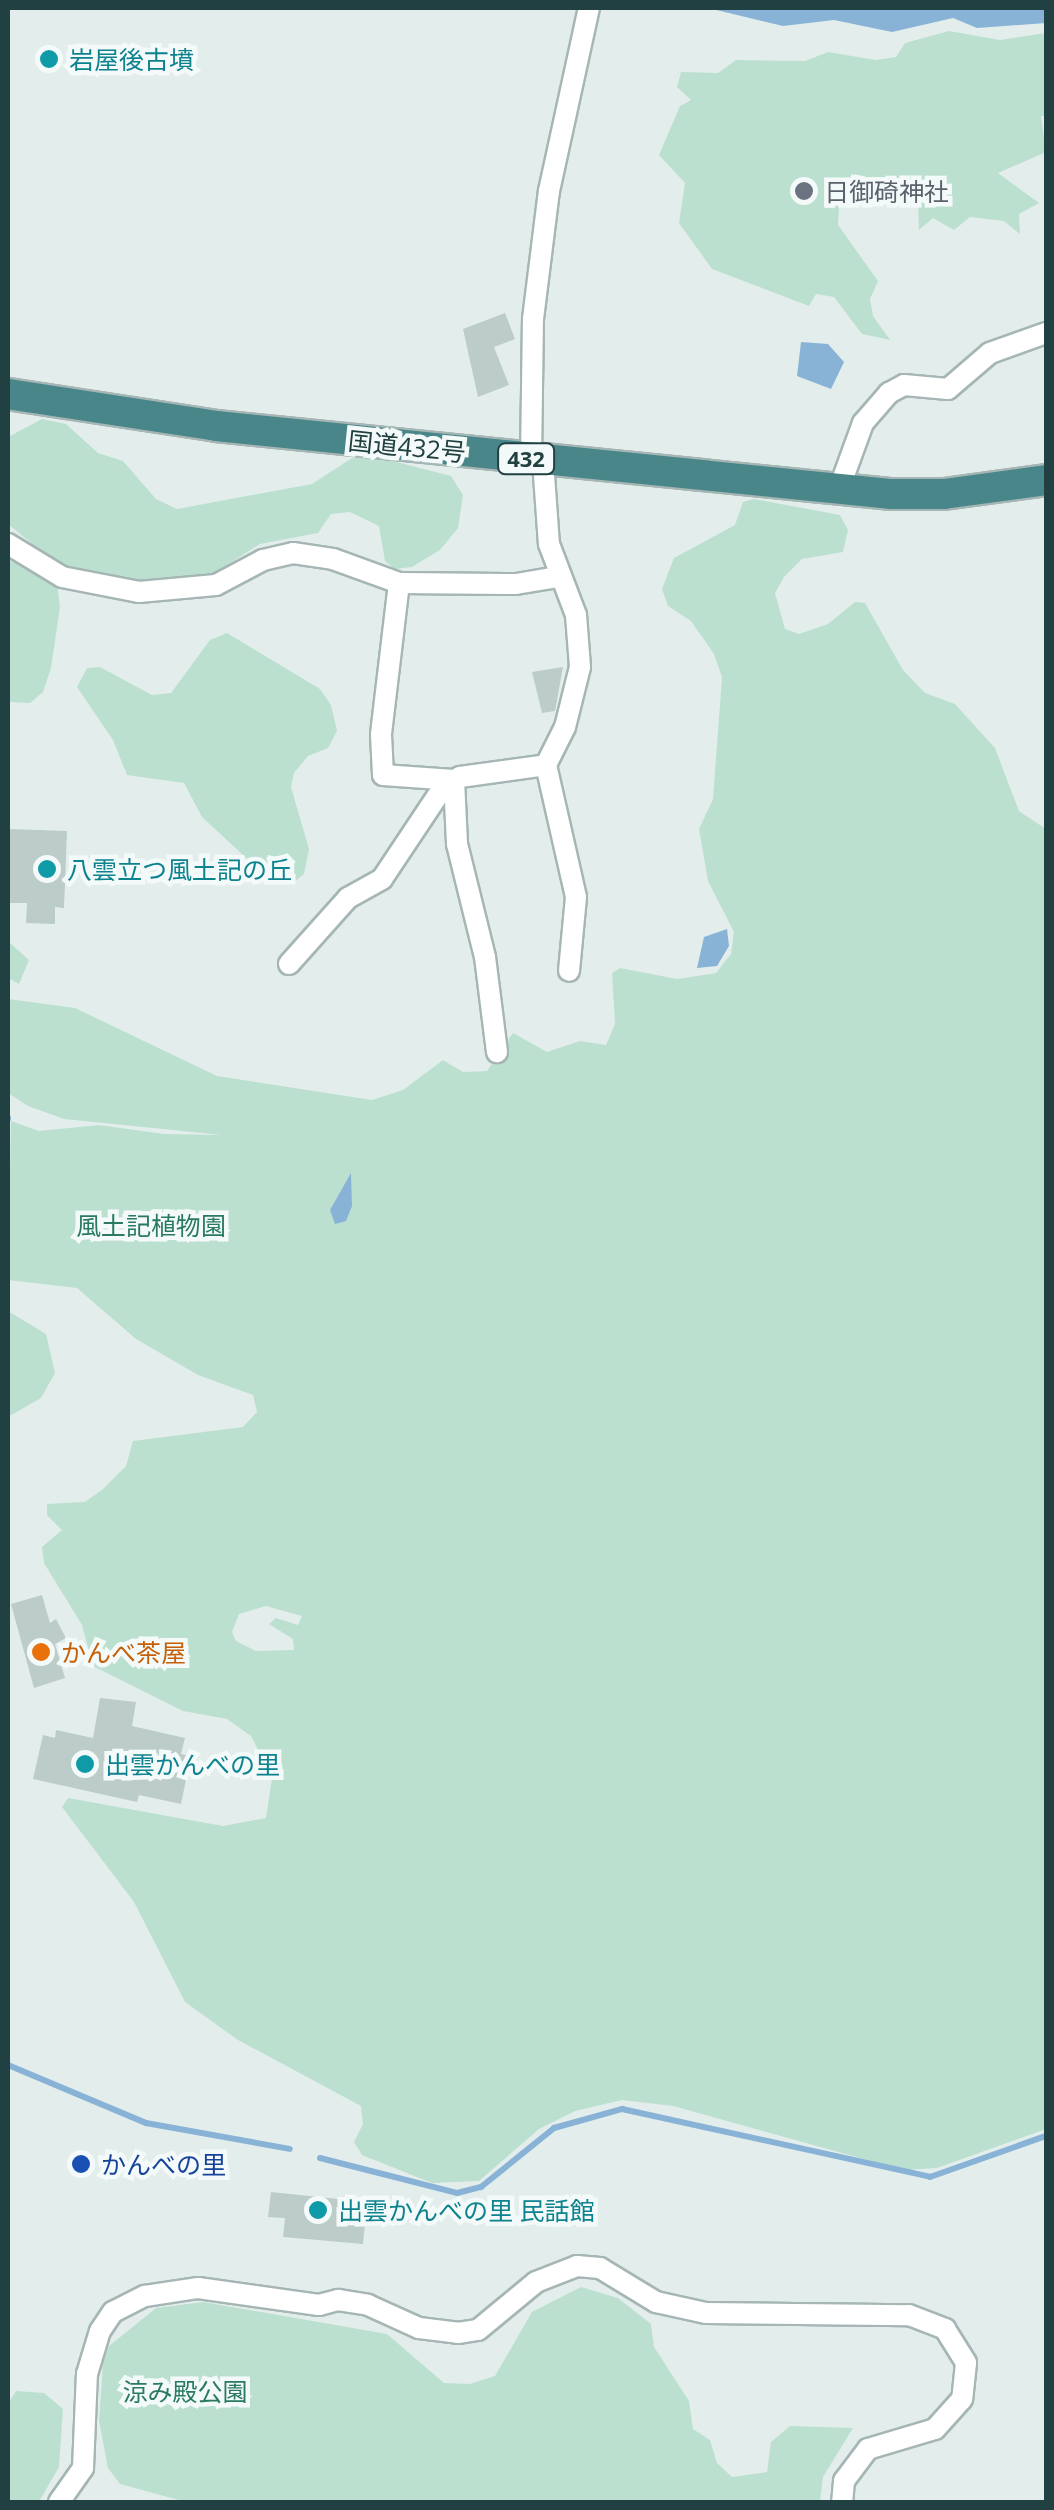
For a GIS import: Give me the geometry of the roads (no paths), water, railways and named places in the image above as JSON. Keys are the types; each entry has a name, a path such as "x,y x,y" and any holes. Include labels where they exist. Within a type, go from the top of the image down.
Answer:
{"highway":[{"name":"国道432号","path":"8,394 149,418 839,489 944,494 1046,480"}],"street":[{"path":"570,971 576,897 546,765 565,727 580,667 576,615 549,544 537,460 533,318 546,209 587,17"},
{"path":"839,489 863,424 889,393 904,385 948,389 990,353 1046,333"},
{"path":"8,544 62,577 119,591 216,585 263,560 293,553 333,559 399,583 516,584 558,576"},
{"path":"399,583 381,735 383,774 454,780 546,765"},
{"path":"288,964 348,898 382,879 454,780"},
{"path":"454,780 457,844 484,958 497,1052"},
{"path":"59,2502 83,2468 87,2374 100,2331 114,2312 145,2296 198,2288 320,2305 338,2300 368,2305 419,2328 458,2333 478,2330 536,2282 577,2266 600,2268 656,2302 706,2313 909,2316 945,2329 966,2363 962,2399 935,2429 868,2449 844,2481 842,2502"}],"water":[{"path":"708,8 1046,8 1046,23 977,28 953,18 892,32 834,20 783,26"},
{"path":"801,342 828,344 844,362 831,389 797,376"},
{"path":"727,929 729,946 717,966 697,968 704,937"},
{"path":"351,1173 352,1206 346,1221 335,1224 330,1210"}],"waterway":[{"path":"8,2065 146,2123 290,2149"},
{"path":"320,2158 457,2193 481,2187 554,2128 622,2109 930,2177 1046,2136"}],"place":[{"name":"岩屋後古墳","path":"49,59"},
{"name":"日御碕神社","path":"804,191"},
{"name":"八雲立つ風土記の丘","path":"47,869"},
{"name":"かんべ茶屋","path":"41,1652"},
{"name":"出雲かんべの里","path":"85,1764"},
{"name":"かんべの里","path":"81,2164"},
{"name":"出雲かんべの里 民話館","path":"318,2210"}],"park label":[{"name":"風土記植物園","path":"151,1225"},
{"name":"涼み殿公園","path":"185,2391"}]}
